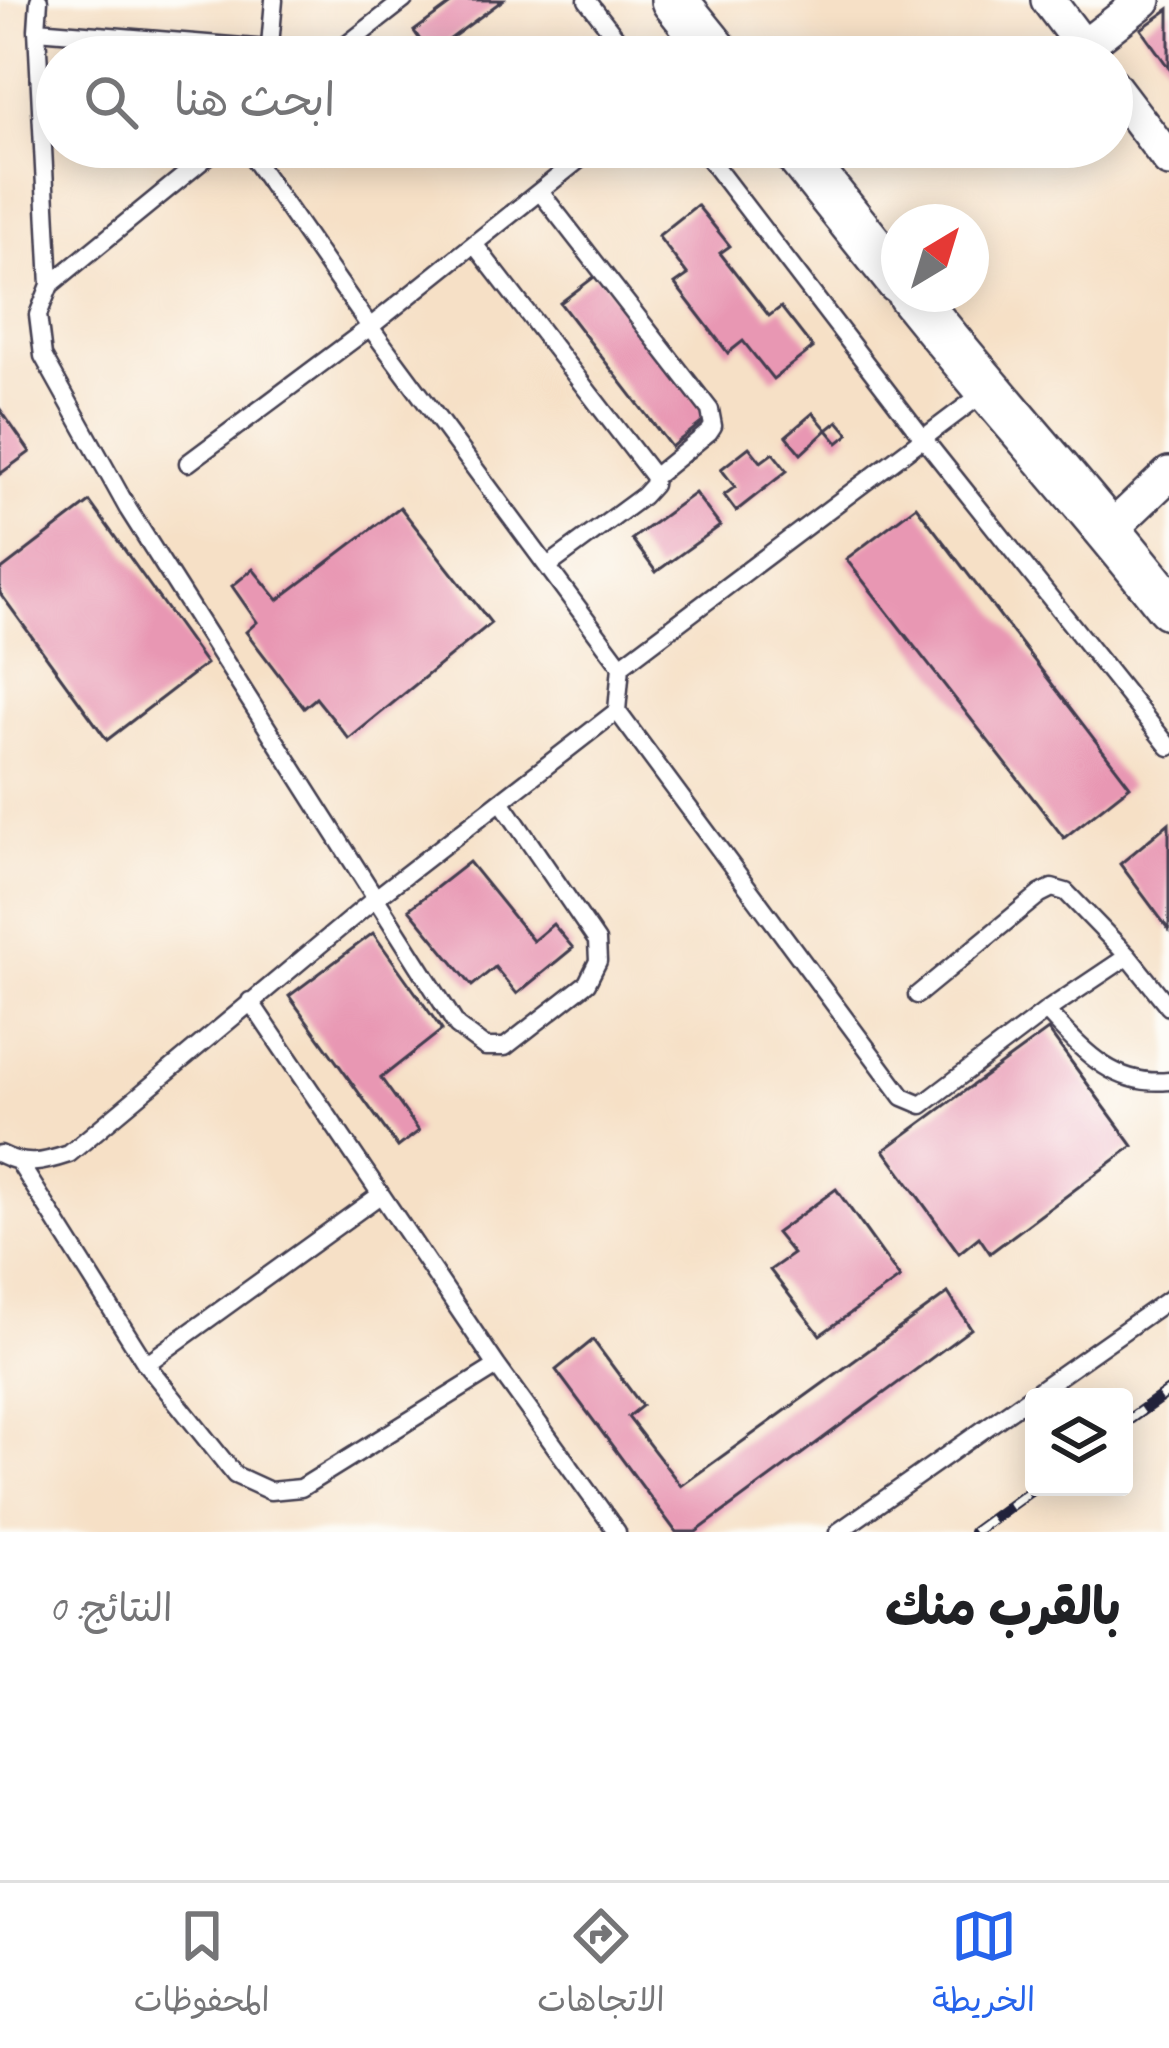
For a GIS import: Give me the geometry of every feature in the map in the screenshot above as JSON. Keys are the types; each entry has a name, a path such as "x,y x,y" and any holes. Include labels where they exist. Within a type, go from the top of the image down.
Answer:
{"main road":[{"path":"682,3 702,36"},
{"path":"809,168 881,258"},
{"path":"924,312 1169,606"}],"street":[{"path":"1048,0 1075,36"},
{"path":"1105,36 1144,0"},
{"path":"1133,113 1169,160"},
{"path":"1110,530 1169,474"}],"lane":[{"path":"37,36 39,0"},
{"path":"271,36 274,0"},
{"path":"358,36 404,0"},
{"path":"587,0 615,36"},
{"path":"37,29 105,36"},
{"path":"44,168 50,284 38,315 43,356 128,508 457,1027 485,1047 505,1047 587,983 598,961 597,940 501,801"},
{"path":"50,284 193,168"},
{"path":"260,168 370,327 621,666 617,712 903,1097 922,1105 1128,956"},
{"path":"188,463 570,168"},
{"path":"716,168 1169,747"},
{"path":"541,193 710,410 713,426 654,477 643,496 548,566"},
{"path":"474,244 654,477"},
{"path":"621,666 987,390"},
{"path":"0,1154 20,1164 43,1163 69,1154 377,897 617,712"},
{"path":"917,995 1052,888 1066,892 1169,1007"},
{"path":"250,1001 496,1366 617,1532"},
{"path":"1046,1011 1096,1064 1125,1079 1169,1081"},
{"path":"20,1164 146,1364 235,1474 270,1491 301,1488 496,1366"},
{"path":"146,1364 380,1195"},
{"path":"838,1532 1169,1299"}],"building":[{"path":"456,0 503,0 454,36 417,36 414,31"},
{"path":"1169,9 1169,68 1141,29"},
{"path":"697,205 730,246 720,253 769,316 781,307 813,348 773,379 743,341 728,353 675,284 688,275 658,236"},
{"path":"598,274 709,417 671,447 560,303"},
{"path":"0,409 30,452 0,474"},
{"path":"813,413 827,430 801,454 786,436"},
{"path":"838,421 849,434 838,443 827,430"},
{"path":"749,447 761,462 773,453 787,471 736,511 724,495 735,487 721,469"},
{"path":"695,493 720,526 656,572 632,539"},
{"path":"90,502 206,664 107,740 0,593 0,571"},
{"path":"916,506 1130,786 1064,838 846,559"},
{"path":"400,507 491,623 349,739 316,698 304,708 246,632 257,622 232,586 253,569 278,600"},
{"path":"1169,823 1169,930 1120,864"},
{"path":"469,862 533,941 553,924 573,948 517,994 495,967 472,986 409,909"},
{"path":"373,933 442,1030 381,1078 419,1131 398,1147 289,996"},
{"path":"1048,1030 1133,1146 990,1253 979,1237 959,1253 884,1150"},
{"path":"836,1189 900,1278 820,1335 770,1270 793,1254 776,1233"},
{"path":"948,1293 971,1329 696,1532 676,1532 556,1370 593,1340 642,1406 628,1417 681,1486"}],"railway":[{"path":"1133,1417 1169,1391"},
{"path":"974,1532 1025,1495"}]}
